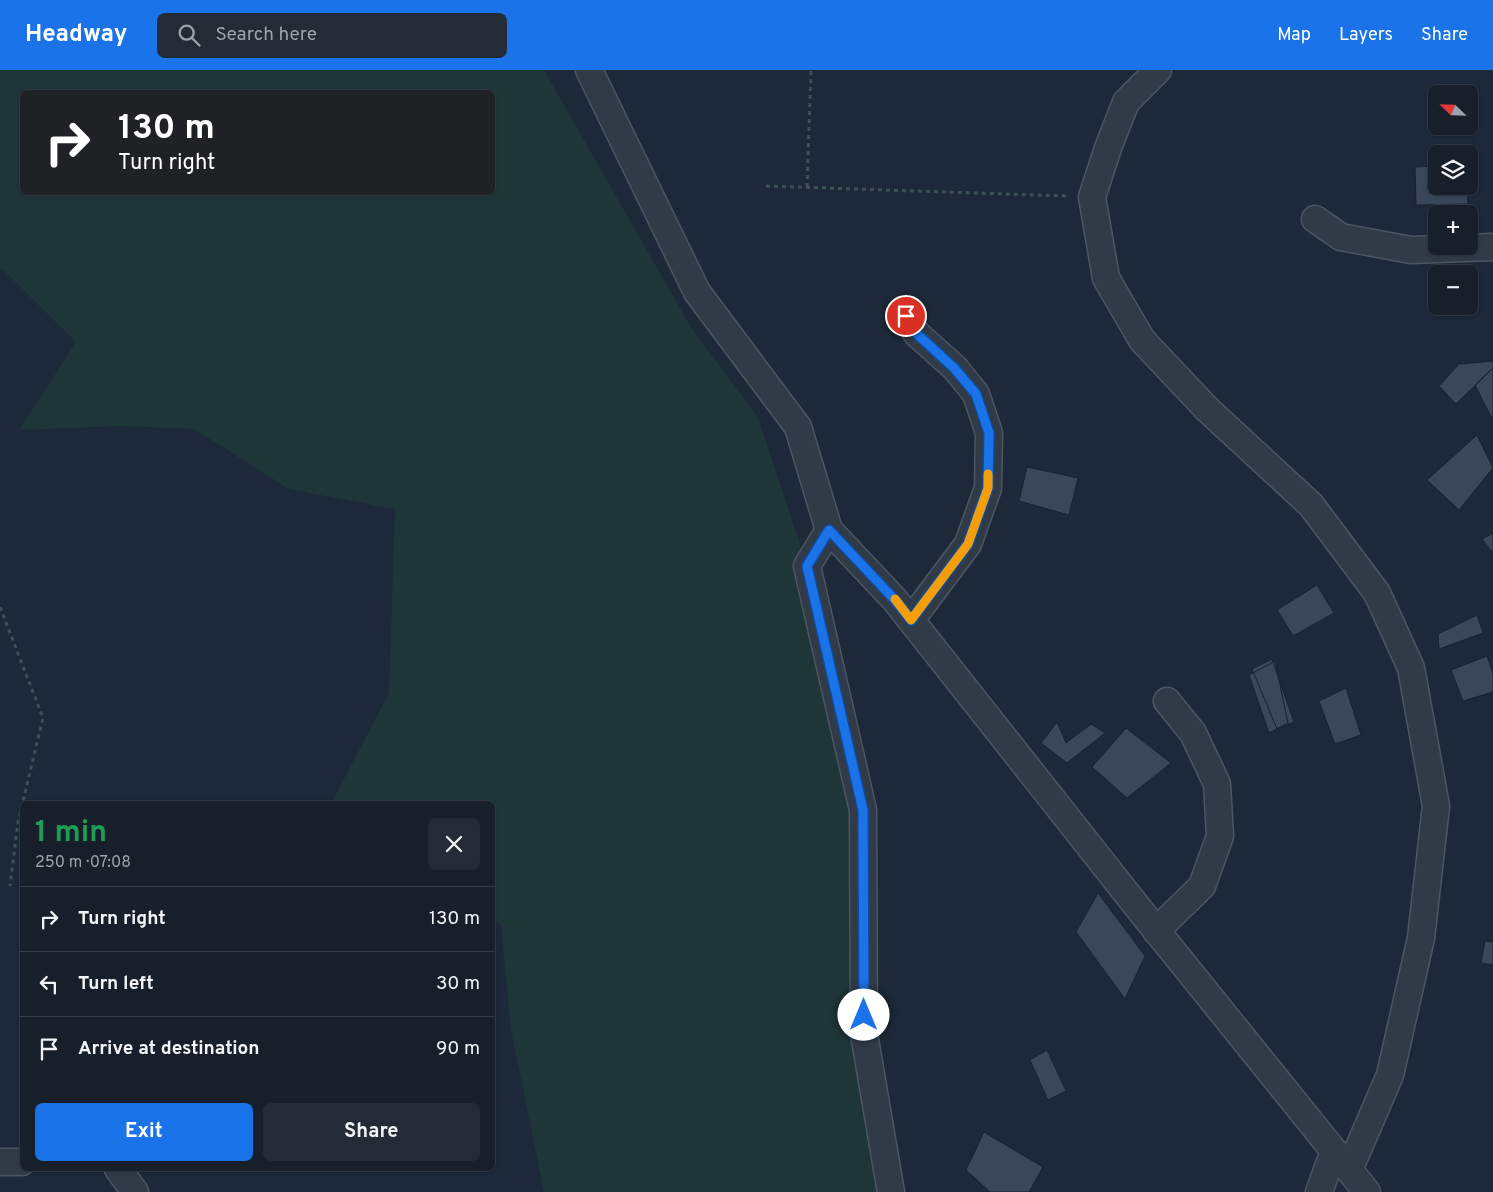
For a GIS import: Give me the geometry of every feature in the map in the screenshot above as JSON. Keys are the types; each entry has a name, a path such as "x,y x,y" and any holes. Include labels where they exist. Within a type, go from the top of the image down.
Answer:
{"street":[{"path":"590,70 697,292 798,427 829,530 895,600 1156,931 1367,1192"},
{"path":"1158,70 1126,102 1092,197 1106,278 1142,340 1207,409 1311,505 1377,593 1411,668 1436,806 1421,938 1390,1075 1342,1160 1319,1192"},
{"path":"1314,219 1341,237 1411,250 1493,248"},
{"path":"906,316 917,334 954,368 976,394 989,433 988,488 968,544 911,620"},
{"path":"829,530 807,566 863,810 864,1034 891,1192"},
{"path":"1156,931 1202,886 1220,836 1217,784 1193,733 1167,701"},
{"path":"0,1162 20,1162"},
{"path":"119,1171 135,1192"}],"path":[{"path":"807,187 811,70"},
{"path":"766,186 1092,197"},
{"path":"0,608 43,718 23,801"},
{"path":"10,886 20,814"}],"green space":[{"path":"0,70 544,70 692,329 758,417 807,566 863,810 864,1034 891,1192 544,1192 511,1030 501,924 495,922 495,801 333,801 389,693 395,509 289,489 194,429 121,426 19,430 76,342 1,268"}],"building":[{"path":"1428,166 1428,195 1468,195 1468,204 1416,205 1415,167"},
{"path":"1493,361 1493,368 1456,404 1439,386 1459,364"},
{"path":"1493,368 1493,416 1491,417 1475,385"},
{"path":"1477,435 1493,468 1459,510 1427,480"},
{"path":"1027,467 1078,478 1069,515 1019,501"},
{"path":"1493,533 1493,553 1482,539"},
{"path":"1317,585 1334,613 1293,636 1277,610"},
{"path":"1477,615 1483,633 1439,649 1438,634"},
{"path":"1487,656 1493,674 1493,692 1463,701 1451,670"},
{"path":"1272,659 1294,722 1277,729 1252,669"},
{"path":"1275,661 1288,723 1269,733 1249,675"},
{"path":"1346,688 1361,735 1335,744 1319,701"},
{"path":"1057,722 1066,743 1091,724 1105,733 1067,763 1041,743"},
{"path":"1126,728 1171,763 1127,798 1092,767"},
{"path":"1098,893 1145,956 1125,999 1076,932"},
{"path":"1485,941 1493,942 1493,965 1481,963"},
{"path":"1047,1050 1066,1091 1048,1100 1030,1060"},
{"path":"984,1132 1043,1167 1029,1192 990,1192 966,1170"}],"slow traffic":[{"path":"895,599 911,620 968,544 988,488 988,474"}],"route":[{"path":"864,1015 863,810 807,566 829,530 895,600 911,620 968,544 988,488 989,433 976,394 954,368 917,334 906,316"}]}
